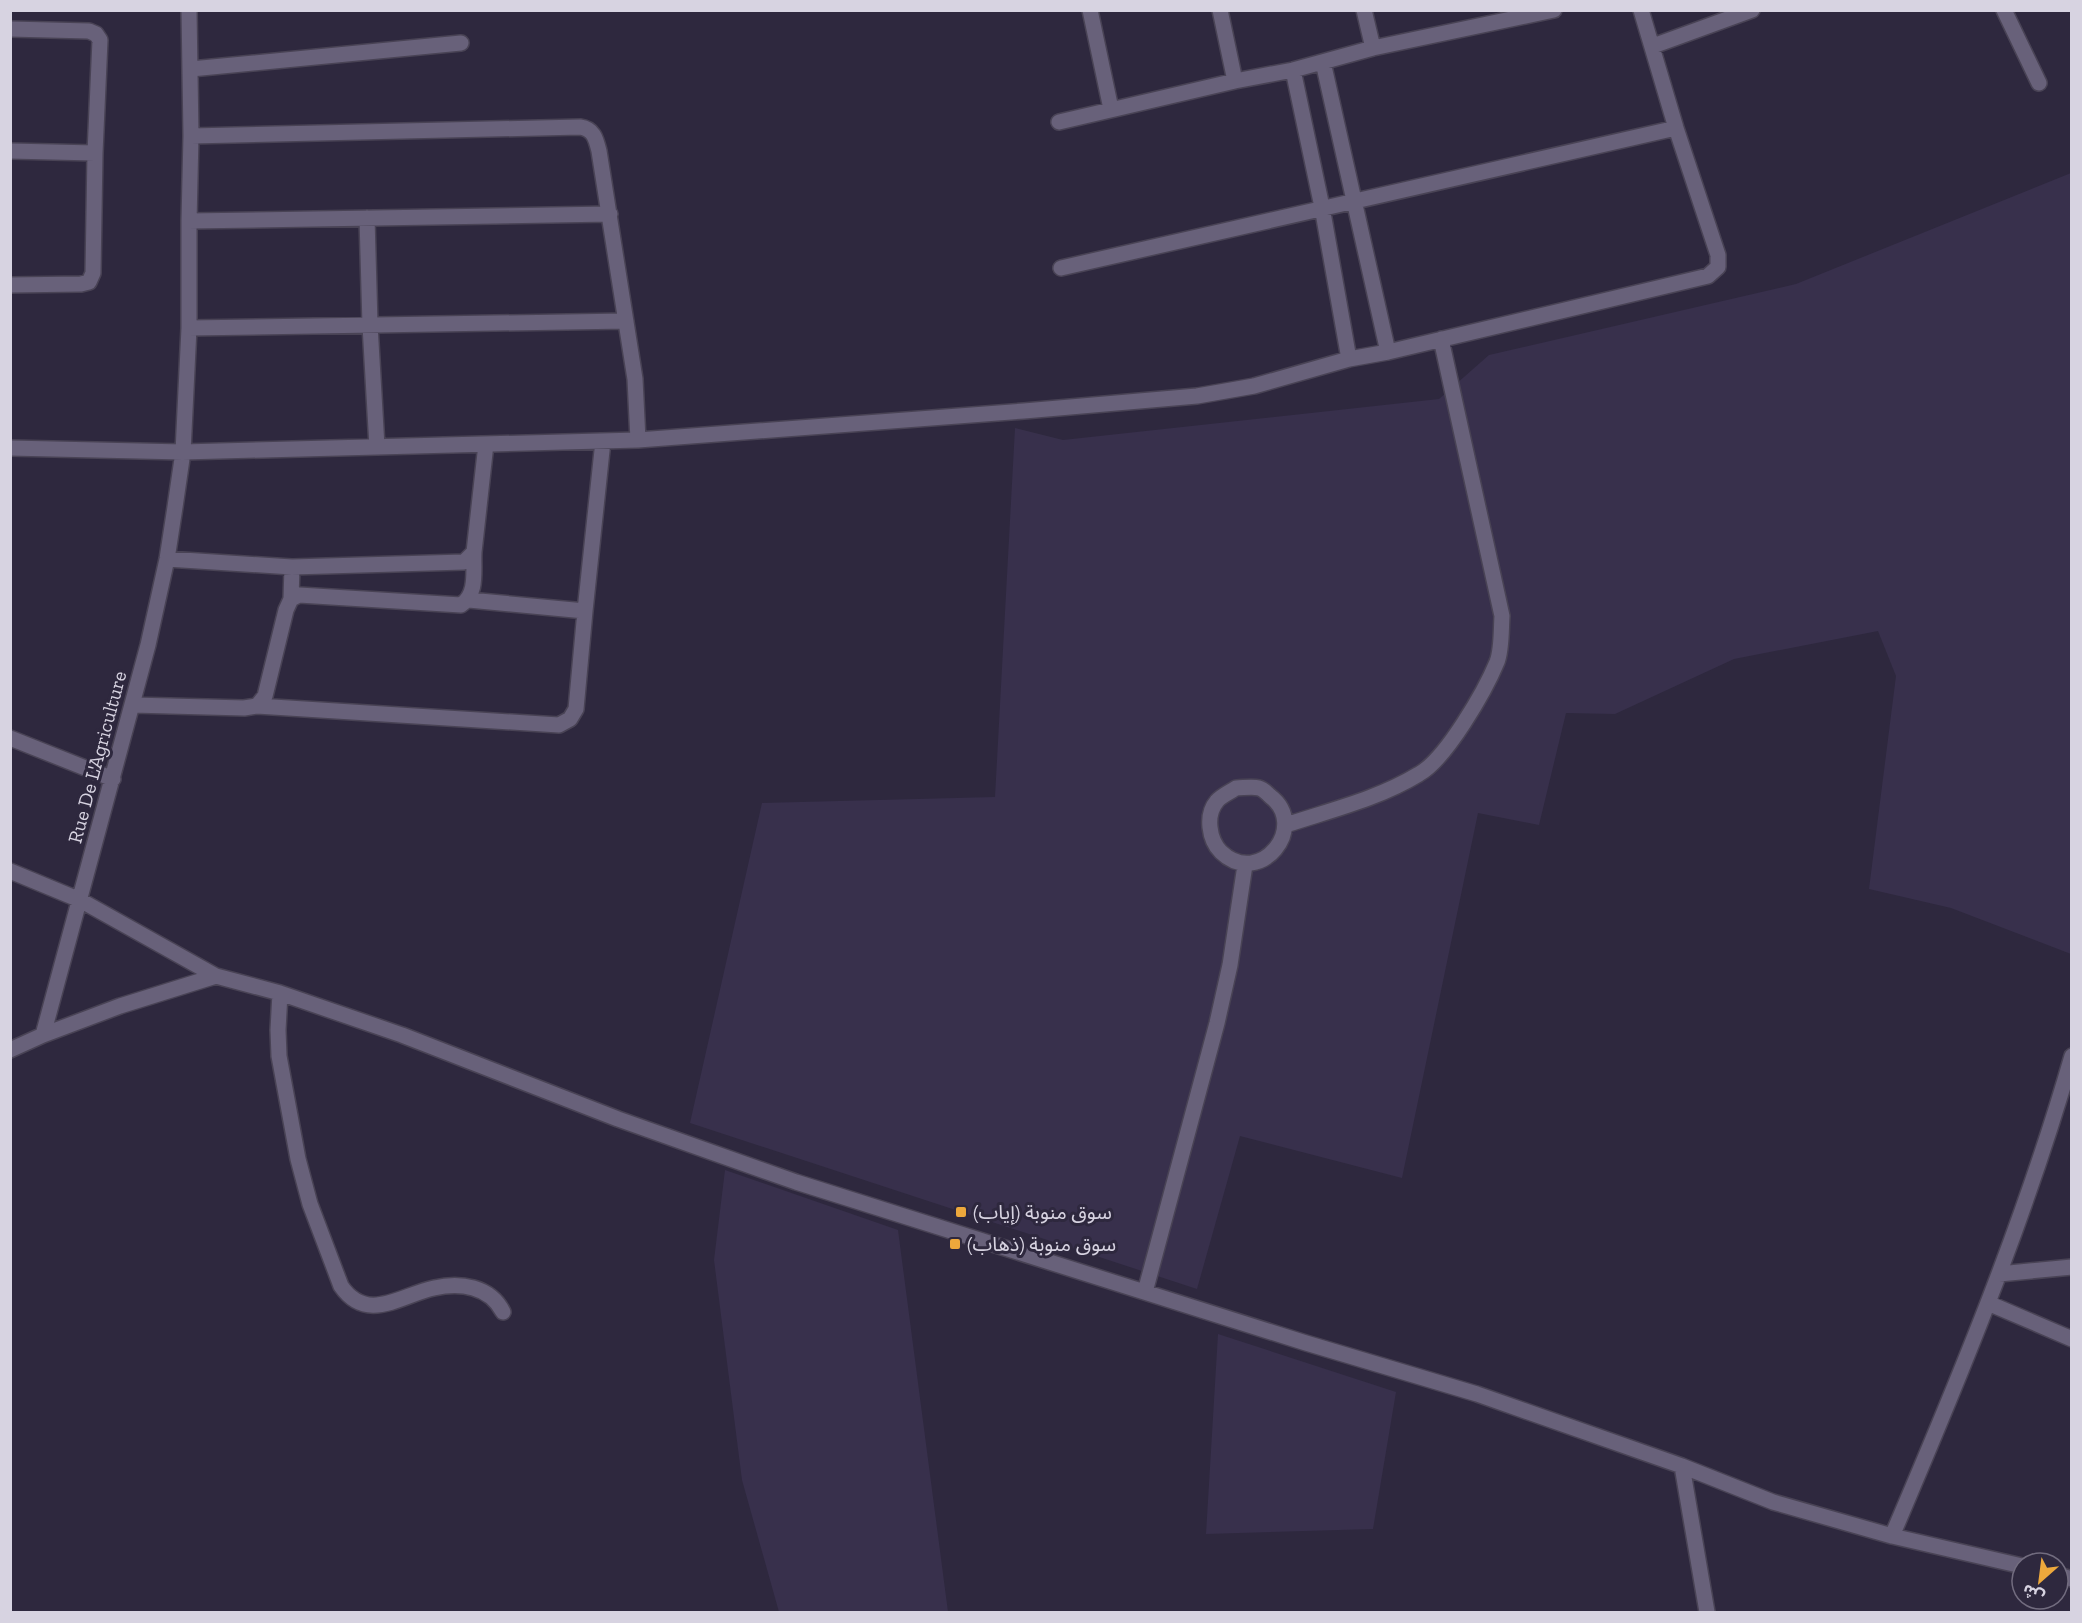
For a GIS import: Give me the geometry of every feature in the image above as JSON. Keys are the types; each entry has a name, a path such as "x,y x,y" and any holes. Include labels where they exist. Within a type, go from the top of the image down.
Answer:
{"street":[{"name":"Rue De L'Agriculture","path":"43,1035 133,705 167,559 183,452 189,328 191,69 189,10"},
{"path":"1090,10 1111,109"},
{"path":"1220,10 1235,81"},
{"path":"1364,10 1372,48"},
{"path":"1059,122 1323,63 1372,48 1496,17 1554,10"},
{"path":"10,448 183,452 638,440 1197,396 1254,386 1349,359 1388,352 1708,276 1718,267 1719,255 1676,128 1641,10"},
{"path":"1653,46 1752,10"},
{"path":"2004,10 2039,83"},
{"path":"10,29 89,31 96,34 100,40 94,153 93,273 89,282 81,285 10,285"},
{"path":"191,69 461,43"},
{"path":"1323,63 1388,352"},
{"path":"1293,70 1322,207 1349,359"},
{"path":"191,135 586,128 591,131 598,144 610,214 635,380 638,440"},
{"path":"1061,268 1676,128"},
{"path":"10,151 94,153"},
{"path":"189,221 610,214"},
{"path":"367,218 377,447"},
{"path":"189,328 626,321"},
{"path":"1286,825 1377,795 1421,773 1450,744 1474,706 1498,660 1502,616 1441,339"},
{"path":"133,705 244,708 257,706 559,725 570,719 576,710 603,441"},
{"path":"291,599 299,595 461,605 469,600 473,592 474,552 486,444"},
{"path":"167,559 292,567 453,563 464,562 474,552"},
{"path":"257,706 265,696 286,610 291,599 292,567"},
{"path":"469,600 585,612"},
{"path":"10,738 113,779"},
{"path":"1236,788 1260,788 1279,802 1286,825 1278,848 1259,861 1245,865 1229,860 1216,847 1209,824 1216,801 1236,788"},
{"path":"1144,1292 1217,1023 1230,965 1245,865"},
{"path":"10,871 80,900 216,976 280,993 402,1035 618,1119 796,1182 1477,1394 1682,1466 1773,1503 1892,1536 2010,1563"},
{"path":"10,1050 120,1006 216,976"},
{"path":"280,993 279,1056 298,1159 310,1204 341,1286 347,1295 356,1301 378,1305 392,1303 433,1288 468,1287 490,1294 498,1301 503,1312"},
{"path":"1892,1536 1999,1274 2055,1113 2072,1056"},
{"path":"2055,1113 2072,1106"},
{"path":"1999,1274 2072,1267"},
{"path":"1988,1303 2072,1339"},
{"path":"1682,1466 1707,1612"}],"shaded area":[{"path":"2071,173 2071,954 1951,908 1869,889 1896,676 1878,631 1734,659 1615,714 1566,713 1539,825 1478,813 1402,1178 1240,1136 1197,1289 690,1123 762,803 995,797 1015,428 1063,440 1439,399 1489,355 1796,284"},
{"path":"725,1170 898,1230 948,1612 779,1612 742,1480 714,1260"},
{"path":"1218,1334 1396,1392 1373,1529 1206,1534"}],"place":[{"name":"سوق منوبة (إياب)","path":"961,1212"},
{"name":"سوق منوبة (ذهاب)","path":"955,1244"}]}
